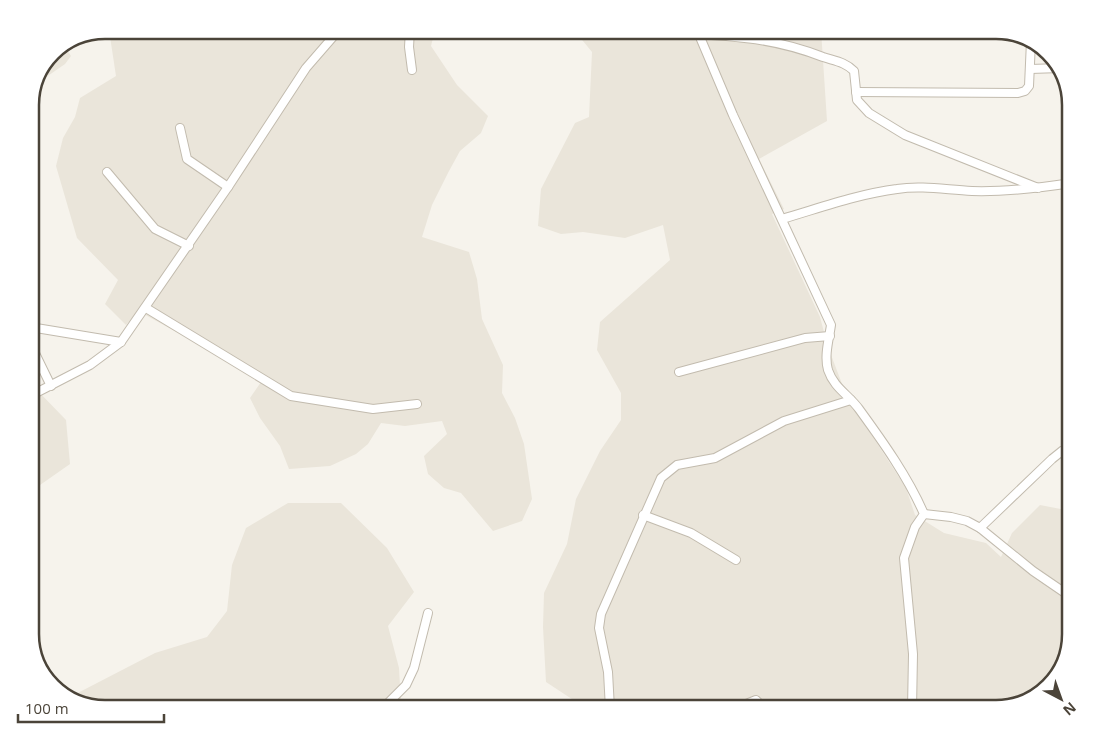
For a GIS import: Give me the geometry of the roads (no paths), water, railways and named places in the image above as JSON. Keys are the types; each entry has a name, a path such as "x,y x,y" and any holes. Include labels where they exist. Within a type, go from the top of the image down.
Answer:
{"street":[{"path":"39,392 90,365 121,342 228,187 306,68 331,39"},
{"path":"409,39 412,70"},
{"path":"701,39 733,115 831,325 826,360 828,370 839,390 858,407 911,488 924,514"},
{"path":"760,39 791,45 840,62 854,72 856,92 861,106 905,135 1038,188"},
{"path":"856,92 1012,94 1025,91 1029,86 1031,49"},
{"path":"1030,69 1051,68"},
{"path":"180,128 187,159 228,187"},
{"path":"108,172 155,229 188,246"},
{"path":"782,219 842,201 896,189 926,187 973,191 1038,188 1062,184"},
{"path":"146,308 291,396 374,409 417,404"},
{"path":"39,328 121,342"},
{"path":"679,372 805,338 830,336"},
{"path":"39,362 51,386"},
{"path":"610,700 608,672 599,628 601,614 643,515 661,478 677,465 715,458 784,421 851,400"},
{"path":"980,528 1062,451"},
{"path":"924,514 951,517 967,521 980,528 1033,571 1062,591"},
{"path":"912,700 913,654 904,558 915,527 924,514"},
{"path":"643,515 691,533 736,560"},
{"path":"391,700 406,685 414,668 428,613"}]}
